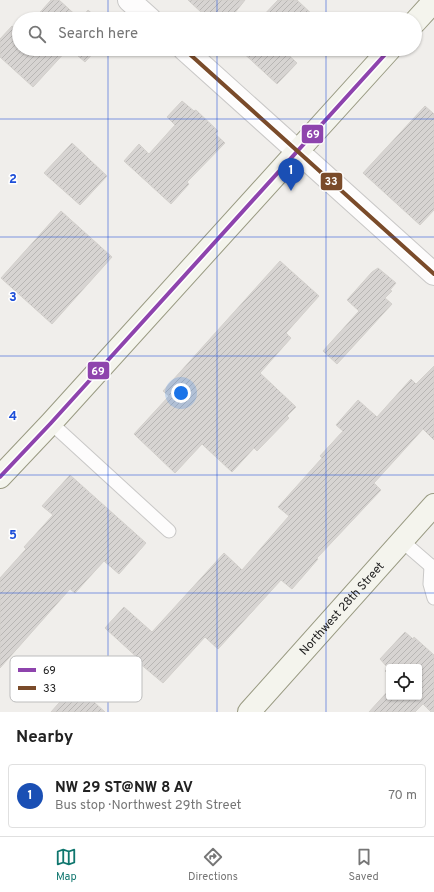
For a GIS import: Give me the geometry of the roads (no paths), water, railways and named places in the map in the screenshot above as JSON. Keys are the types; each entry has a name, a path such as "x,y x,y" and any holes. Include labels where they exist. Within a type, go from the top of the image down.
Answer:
{"street":[{"path":"129,0 142,12"},
{"path":"422,14 434,1"},
{"path":"192,56 434,274"},
{"path":"0,477 51,423 384,56"},
{"name":"Northwest 28th Street","path":"249,712 434,505"}],"lane":[{"path":"51,423 169,531"},
{"path":"402,541 432,566 430,584 434,598"}],"place":[{"name":"NW 29 ST@NW 8 AV","path":"291,191"}]}
